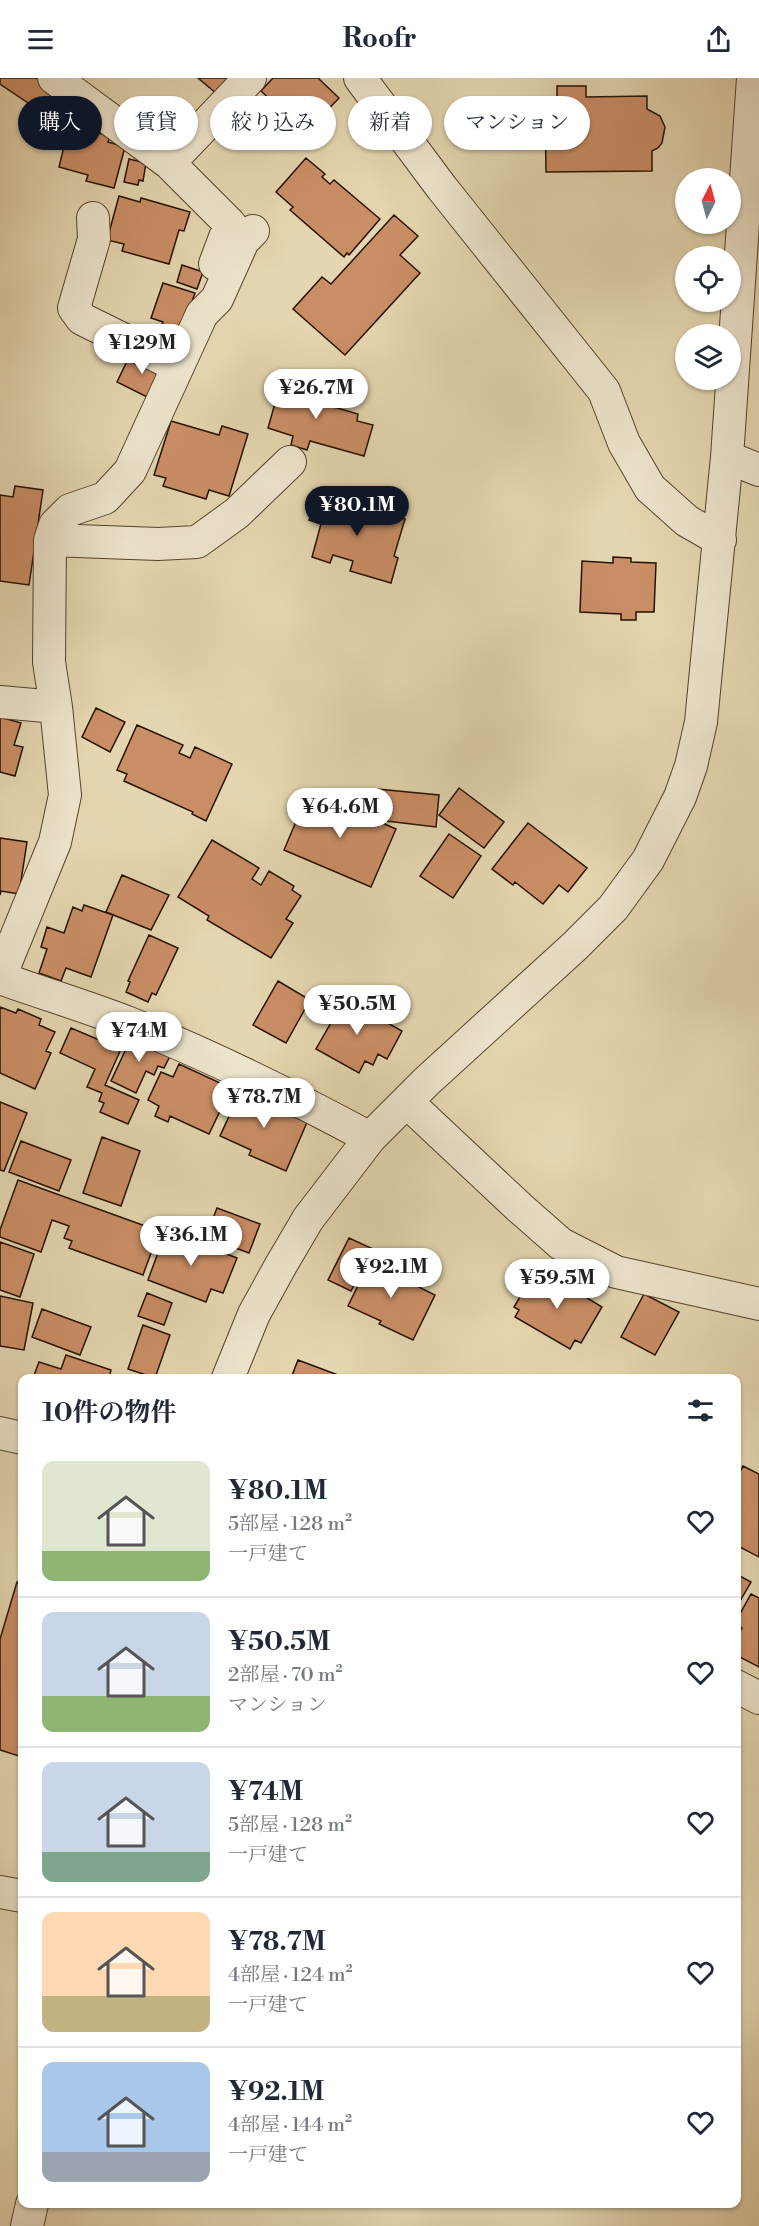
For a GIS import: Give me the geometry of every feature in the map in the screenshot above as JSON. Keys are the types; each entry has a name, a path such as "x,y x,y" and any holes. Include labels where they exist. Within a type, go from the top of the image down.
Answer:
{"street":[{"path":"54,78 169,163 230,224 206,287 202,314 130,471 105,498 70,510 55,525 50,540 49,662 65,795 55,842 6,962 2,979 128,1023 216,1060 278,1089 370,1138"},
{"path":"169,163 250,78"},
{"path":"360,78 442,188 604,391 624,443 650,488 687,521 720,540"},
{"path":"230,1374 254,1314 281,1264 308,1219 370,1138 613,909 642,868 680,797 691,766 701,723 720,540 753,78"},
{"path":"93,218 94,239 74,308 82,319 177,366"},
{"path":"202,314 217,298 243,240 253,231"},
{"path":"727,457 759,470"},
{"path":"50,540 158,544 197,542 237,513 290,462"},
{"path":"0,702 56,707"},
{"path":"407,1102 561,1244 616,1272 759,1304"},
{"path":"0,1433 18,1436"},
{"path":"741,1689 759,1698"},
{"path":"0,1892 18,1895"},
{"path":"27,2226 31,2208"}],"building":[{"path":"0,78 36,78 54,90 50,96 18,96 0,84"},
{"path":"198,78 231,78 217,94"},
{"path":"273,78 318,78 339,98 336,101 336,96 266,96 261,91"},
{"path":"557,86 586,86 586,96 557,96"},
{"path":"647,96 647,109 660,116 665,127 662,143 652,151 652,171 546,172 546,150 590,150 590,97"},
{"path":"102,134 110,136 108,142 114,144 114,150 124,150 114,188 86,181 88,175 59,167 63,150 102,150"},
{"path":"306,158 325,174 322,177 330,184 334,180 380,219 349,255 347,253 344,257 290,210 293,207 276,192"},
{"path":"129,159 146,163 143,181 139,180 138,185 124,182"},
{"path":"119,196 140,202 141,198 190,212 184,231 179,230 169,264 122,251 124,244 107,240"},
{"path":"394,215 418,236 400,255 420,273 345,355 293,309 322,277 331,284"},
{"path":"182,265 203,272 197,289 177,282"},
{"path":"163,283 195,293 176,347 157,340 163,322 151,318"},
{"path":"132,351 167,369 151,399 117,382"},
{"path":"283,375 318,385 313,401 358,414 357,421 373,425 364,456 310,441 307,450 291,445 293,436 268,428"},
{"path":"171,421 219,435 222,426 248,434 229,496 209,490 206,499 163,486 166,478 154,475"},
{"path":"15,486 43,490 29,585 0,581 0,495 13,497"},
{"path":"317,493 405,519 394,556 398,558 391,583 350,571 353,561 333,555 330,563 312,557 321,524 309,520"},
{"path":"613,557 631,558 631,562 656,563 654,612 636,612 636,620 621,620 621,614 580,612 582,561 613,563"},
{"path":"96,708 125,722 110,752 82,737"},
{"path":"0,717 21,723 14,745 23,747 15,776 0,772"},
{"path":"137,725 183,745 179,753 190,758 195,747 232,764 206,821 192,814 193,812 124,781 127,774 117,770"},
{"path":"459,788 504,822 484,848 439,815"},
{"path":"377,789 439,795 436,827 386,821 367,812"},
{"path":"309,791 396,829 371,887 284,850"},
{"path":"528,823 587,868 568,892 559,885 543,904 515,882 513,885 492,869"},
{"path":"449,834 481,856 453,898 420,876"},
{"path":"0,838 27,842 19,894 1,891 0,895"},
{"path":"212,840 259,868 252,879 261,885 269,871 294,886 292,890 301,896 286,919 293,923 271,958 207,920 209,916 178,897"},
{"path":"122,875 169,895 151,930 106,912"},
{"path":"84,905 113,915 91,977 66,968 61,981 39,973 47,949 41,947 47,927 64,933 73,907 82,911"},
{"path":"149,935 178,948 156,995 152,993 148,1002 126,992 130,982 128,981"},
{"path":"278,981 310,1000 286,1043 253,1025"},
{"path":"340,996 402,1031 387,1059 378,1054 373,1065 365,1061 359,1073 316,1049 336,1014 331,1012"},
{"path":"0,1007 16,1013 18,1009 41,1019 39,1025 55,1032 46,1051 51,1053 35,1089 0,1073"},
{"path":"71,1028 104,1042 111,1028 122,1033 116,1047 121,1049 105,1085 139,1100 128,1124 100,1112 104,1103 99,1101 102,1093 87,1087 95,1069 60,1053"},
{"path":"133,1034 172,1052 164,1068 158,1066 154,1075 146,1071 136,1093 111,1081"},
{"path":"179,1064 231,1088 209,1134 170,1116 168,1122 155,1116 159,1106 148,1100 161,1072 173,1077"},
{"path":"243,1086 308,1120 286,1171 249,1155 251,1150 220,1136"},
{"path":"0,1102 27,1113 4,1171 0,1170"},
{"path":"102,1137 140,1151 121,1206 83,1193"},
{"path":"21,1141 71,1160 59,1191 9,1172"},
{"path":"18,1180 159,1231 143,1275 69,1248 72,1241 64,1238 69,1226 52,1220 41,1252 0,1237 0,1230"},
{"path":"217,1208 260,1224 249,1253 206,1237"},
{"path":"166,1231 237,1258 223,1293 211,1289 206,1302 148,1280"},
{"path":"349,1238 373,1249 351,1291 328,1280"},
{"path":"0,1242 34,1254 20,1297 0,1290"},
{"path":"372,1257 400,1270 397,1276 435,1295 413,1340 379,1324 381,1321 348,1306"},
{"path":"536,1270 569,1289 571,1283 586,1292 584,1296 602,1307 581,1343 575,1340 570,1349 515,1317 519,1310 514,1307"},
{"path":"147,1293 172,1303 164,1325 138,1316"},
{"path":"644,1294 679,1312 655,1355 621,1337"},
{"path":"0,1296 33,1303 24,1350 0,1346"},
{"path":"42,1309 91,1327 80,1355 32,1337"},
{"path":"143,1325 170,1335 156,1374 143,1374 128,1369"},
{"path":"66,1355 111,1370 110,1374 34,1374 39,1362 61,1369"},
{"path":"298,1360 335,1374 293,1374"},
{"path":"743,1466 759,1474 759,1557 741,1548 741,1469"},
{"path":"741,1577 751,1582 741,1599"},
{"path":"17,1582 18,1756 0,1750 0,1639"},
{"path":"751,1594 759,1598 759,1667 741,1658 741,1612"}]}
